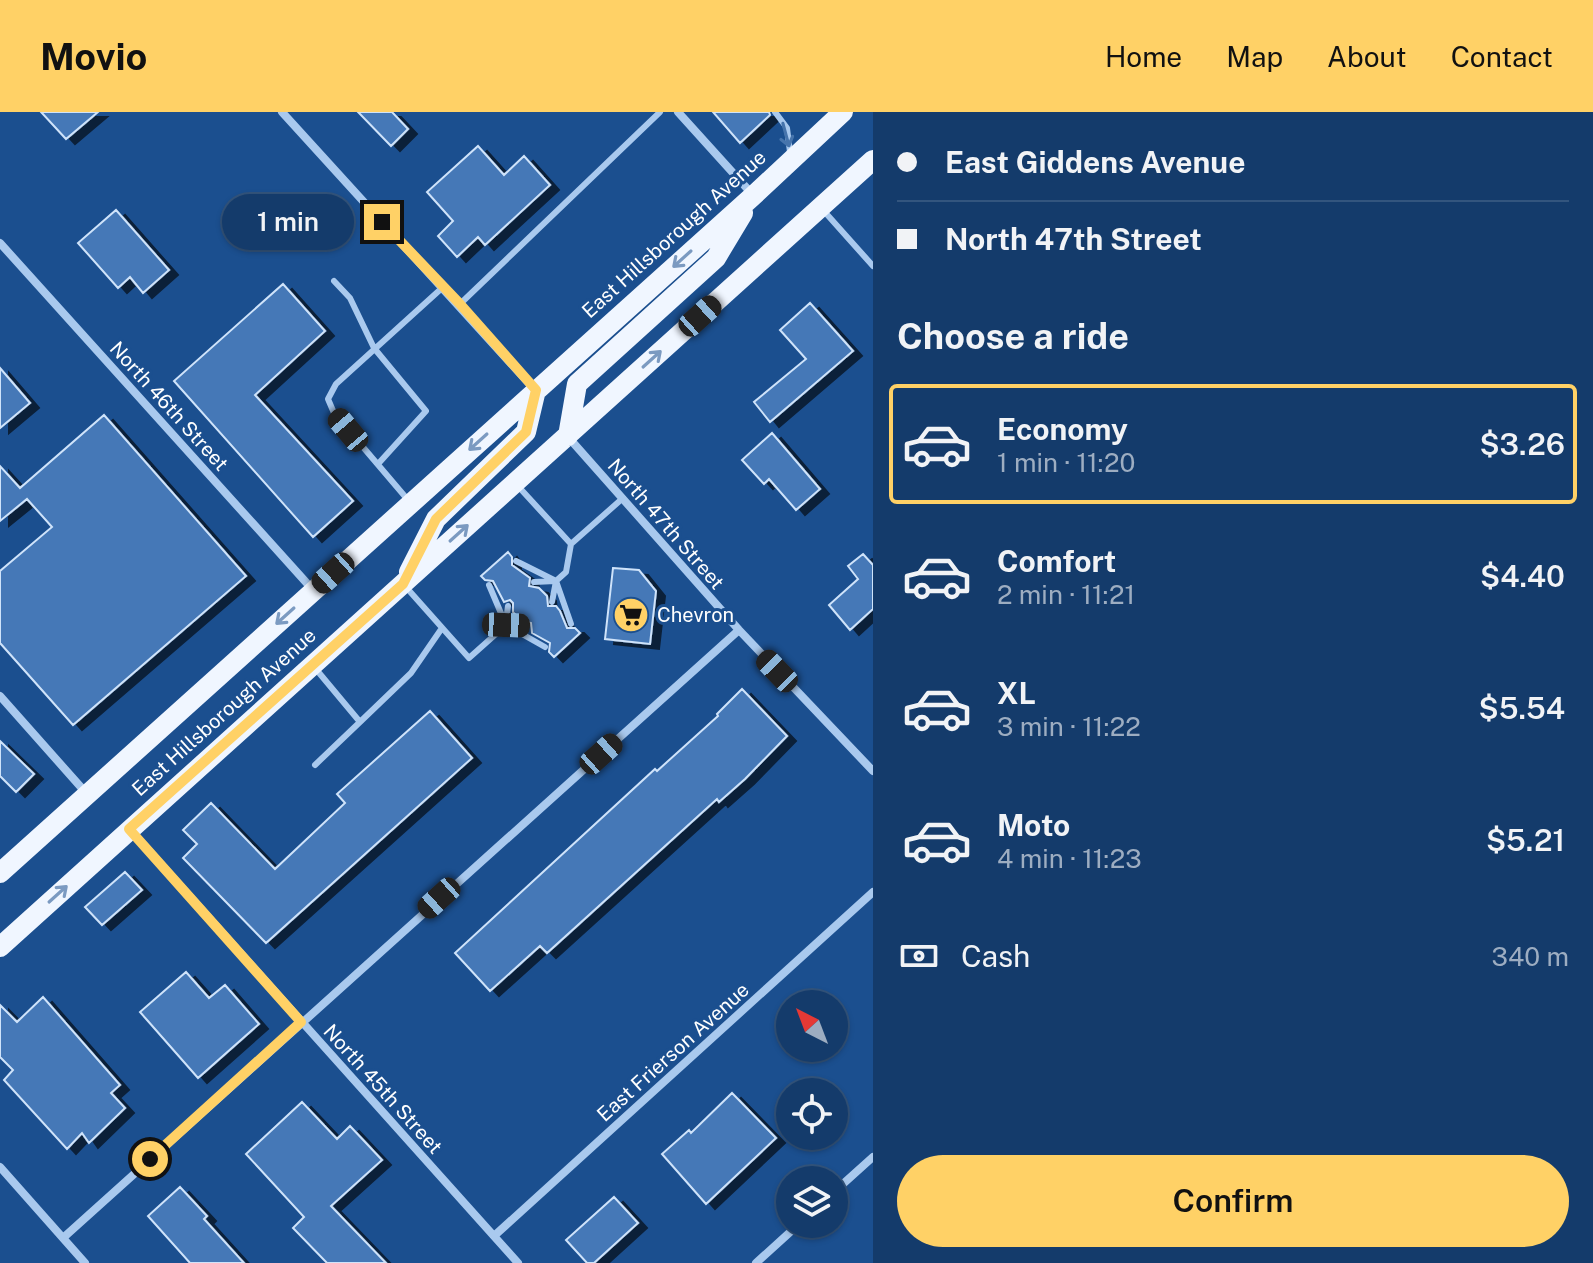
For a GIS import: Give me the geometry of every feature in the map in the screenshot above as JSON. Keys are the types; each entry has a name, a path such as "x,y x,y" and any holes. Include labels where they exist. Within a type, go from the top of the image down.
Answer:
{"main road":[{"name":"East Hillsborough Avenue","path":"0,873 843,112"},
{"name":"East Hillsborough Avenue","path":"0,947 873,160"},
{"path":"568,436 577,384 716,258 753,196"},
{"path":"403,584 436,519 526,432 536,390"}],"street":[{"path":"282,112 536,390"},
{"path":"678,112 753,196"},
{"name":"North 46th Street","path":"0,243 314,590"},
{"name":"North 47th Street","path":"568,436 739,630 873,771"},
{"path":"63,1238 739,630"},
{"path":"0,696 87,794"},
{"name":"North 45th Street","path":"129,829 518,1263"},
{"name":"East Frierson Avenue","path":"494,1236 873,892"},
{"path":"848,1179 873,1157"},
{"path":"0,1167 85,1263"},
{"path":"756,1263 784,1238"}],"lane":[{"path":"460,304 660,112"},
{"path":"775,112 787,128 792,160"},
{"path":"820,208 873,266"},
{"path":"334,281 350,298 374,348 426,411 378,464"},
{"path":"411,503 334,413 328,399 336,384 442,288"},
{"path":"515,483 571,544"},
{"path":"552,602 556,581 566,572 571,544 623,498"},
{"path":"516,561 556,581 571,624"},
{"path":"534,582 556,581"},
{"path":"403,584 469,658 506,625 508,606"},
{"path":"489,585 506,625 545,647"},
{"path":"506,625 526,626"},
{"path":"315,765 411,673 442,628"},
{"path":"312,665 360,722"}],"building":[{"path":"41,112 98,112 66,139"},
{"path":"358,112 392,112 408,129 391,146"},
{"path":"713,112 769,112 770,115 740,143"},
{"path":"478,146 504,175 524,156 550,185 485,245 478,237 457,257 438,236 453,221 427,192"},
{"path":"116,210 169,270 143,293 130,277 118,288 78,243"},
{"path":"283,284 325,331 255,395 353,501 313,537 174,381"},
{"path":"810,303 853,351 770,422 754,402 806,359 780,330"},
{"path":"0,368 30,403 0,428"},
{"path":"104,415 246,576 73,725 0,643 0,571 52,527 27,499 0,521 0,466 20,488"},
{"path":"772,433 820,489 796,510 769,479 764,484 742,460"},
{"path":"508,552 512,565 530,578 529,586 539,588 547,596 548,606 556,606 560,611 567,628 575,628 580,633 554,657 549,652 550,643 532,633 531,623 520,620 513,612 513,603 510,600 504,602 493,581 481,576"},
{"path":"863,554 873,565 873,609 850,630 829,605 858,579 848,566"},
{"name":"Chevron","path":"613,568 639,570 656,591 650,644 605,639"},
{"path":"742,689 787,736 745,779 719,802 717,799 547,953 540,946 490,991 455,953 655,769 657,771 718,716"},
{"path":"430,711 472,758 266,943 183,858 197,844 183,830 211,803 275,869 345,803 337,794"},
{"path":"0,741 34,774 16,792 0,776"},
{"path":"125,872 142,890 102,925 85,907"},
{"path":"186,972 209,998 225,985 259,1024 198,1078 140,1012"},
{"path":"43,997 120,1085 111,1093 125,1108 89,1143 82,1133 67,1149 4,1080 13,1070 0,1057 0,1005 17,1022"},
{"path":"732,1093 776,1138 706,1204 662,1154 689,1130 691,1133"},
{"path":"302,1102 337,1139 350,1126 382,1160 331,1206 386,1263 327,1263 293,1228 304,1217 246,1154"},
{"path":"180,1187 244,1263 190,1263 148,1216"},
{"path":"614,1197 638,1223 594,1263 587,1263 566,1240"}],"place":[{"name":"Chevron","path":"631,615"}],"route":[{"path":"150,1159 301,1022 129,829 403,584 436,519 526,432 536,390 382,222"}]}
